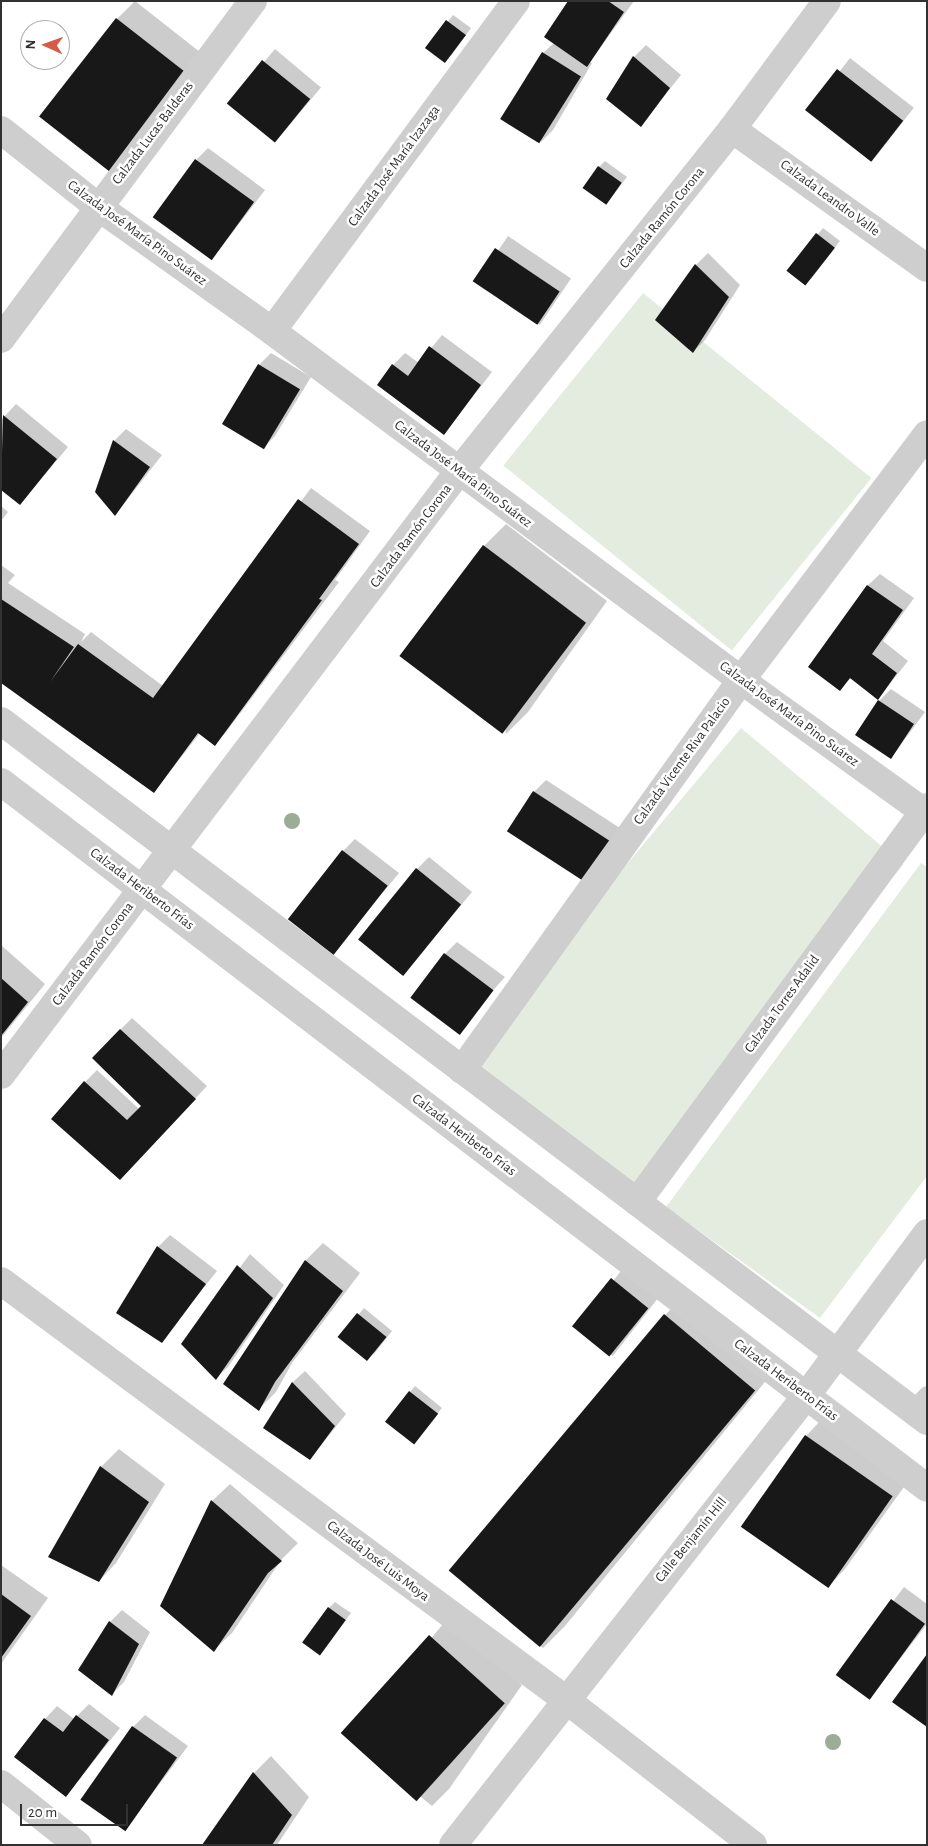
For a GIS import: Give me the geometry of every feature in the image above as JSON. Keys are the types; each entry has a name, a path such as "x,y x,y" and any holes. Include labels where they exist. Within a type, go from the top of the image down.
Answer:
{"street":[{"name":"Calzada Lucas Balderas","path":"1,339 97,206 253,1"},
{"name":"Calzada José María Izazaga","path":"272,331 516,1"},
{"name":"Calzada Ramón Corona","path":"1,1075 173,851 459,471 732,129 827,1"},
{"name":"Calzada Leandro Valle","path":"732,129 927,268"},
{"name":"Calzada José María Pino Suárez","path":"1,130 97,206 272,331 741,680 926,811"},
{"name":"Calzada Vicente Riva Palacio","path":"462,1070 741,680 927,434"},
{"path":"1,721 837,1354 922,1408"},
{"name":"Calzada Heriberto Frías","path":"1,782 927,1488"},
{"name":"Calzada Torres Adalid","path":"637,1202 926,811"},
{"name":"Calle Benjamín Hill","path":"453,1845 564,1699 806,1396 927,1233"},
{"name":"Calzada José Luis Moya","path":"1,1281 564,1699 753,1845"},
{"path":"1,1784 78,1845"}],"shaded area":[{"path":"643,293 871,478 732,651 503,466"},
{"path":"741,728 903,864 626,1195 463,1059"},
{"path":"921,863 927,867 927,1176 820,1318 666,1207"}],"building":[{"path":"568,1 608,1 624,12 587,67 544,37"},
{"path":"116,18 188,74 111,173 39,117"},
{"path":"446,20 466,35 445,63 425,48"},
{"path":"542,52 581,76 539,143 500,119"},
{"path":"633,56 670,88 641,127 606,99"},
{"path":"262,60 310,99 275,143 227,104"},
{"path":"837,69 903,121 871,162 805,110"},
{"path":"195,159 254,202 212,260 153,217"},
{"path":"598,166 622,183 606,205 583,188"},
{"path":"816,233 835,248 805,286 786,271"},
{"path":"495,248 560,292 537,325 473,281"},
{"path":"695,264 729,297 693,353 655,320"},
{"path":"429,346 481,385 444,435 377,385 392,364 408,376"},
{"path":"258,364 300,389 264,449 222,424"},
{"path":"3,415 57,459 20,505 1,490"},
{"path":"113,440 150,467 115,516 95,492"},
{"path":"298,499 359,544 319,599 322,600 215,746 198,733 154,793 1,683 1,599 74,647 50,682 78,644 153,698"},
{"path":"483,545 586,623 502,734 399,656"},
{"path":"867,585 903,610 872,654 897,673 878,700 850,678 840,691 808,667"},
{"path":"878,700 914,724 891,759 855,735"},
{"path":"533,791 612,842 586,882 507,831"},
{"path":"342,850 388,886 334,955 288,919"},
{"path":"416,868 461,905 403,976 358,939"},
{"path":"444,953 494,990 460,1035 410,998"},
{"path":"1,978 28,1002 1,1036"},
{"path":"120,1029 196,1099 120,1180 51,1119 84,1081 127,1120 141,1106 92,1058"},
{"path":"157,1246 206,1284 162,1343 116,1313"},
{"path":"305,1260 343,1291 275,1382 259,1411 223,1384"},
{"path":"237,1265 273,1298 216,1380 181,1344"},
{"path":"611,1278 648,1308 609,1356 572,1326"},
{"path":"357,1313 387,1337 367,1361 337,1337"},
{"path":"664,1314 755,1390 540,1647 449,1571"},
{"path":"292,1382 335,1426 310,1460 263,1428"},
{"path":"409,1391 438,1414 414,1445 385,1422"},
{"path":"805,1435 893,1496 828,1588 741,1527"},
{"path":"100,1466 149,1502 99,1582 48,1557"},
{"path":"211,1500 282,1561 268,1573 214,1652 160,1606"},
{"path":"1,1594 31,1616 1,1658"},
{"path":"891,1599 925,1624 870,1700 836,1675"},
{"path":"328,1607 346,1620 320,1656 302,1643"},
{"path":"109,1621 139,1644 112,1696 78,1670"},
{"path":"429,1635 505,1703 416,1801 341,1733"},
{"path":"927,1654 927,1727 892,1702"},
{"path":"76,1715 109,1740 66,1797 14,1757 44,1718 63,1732"},
{"path":"132,1726 177,1758 125,1831 80,1800"},
{"path":"253,1772 292,1815 272,1845 202,1845"}]}
